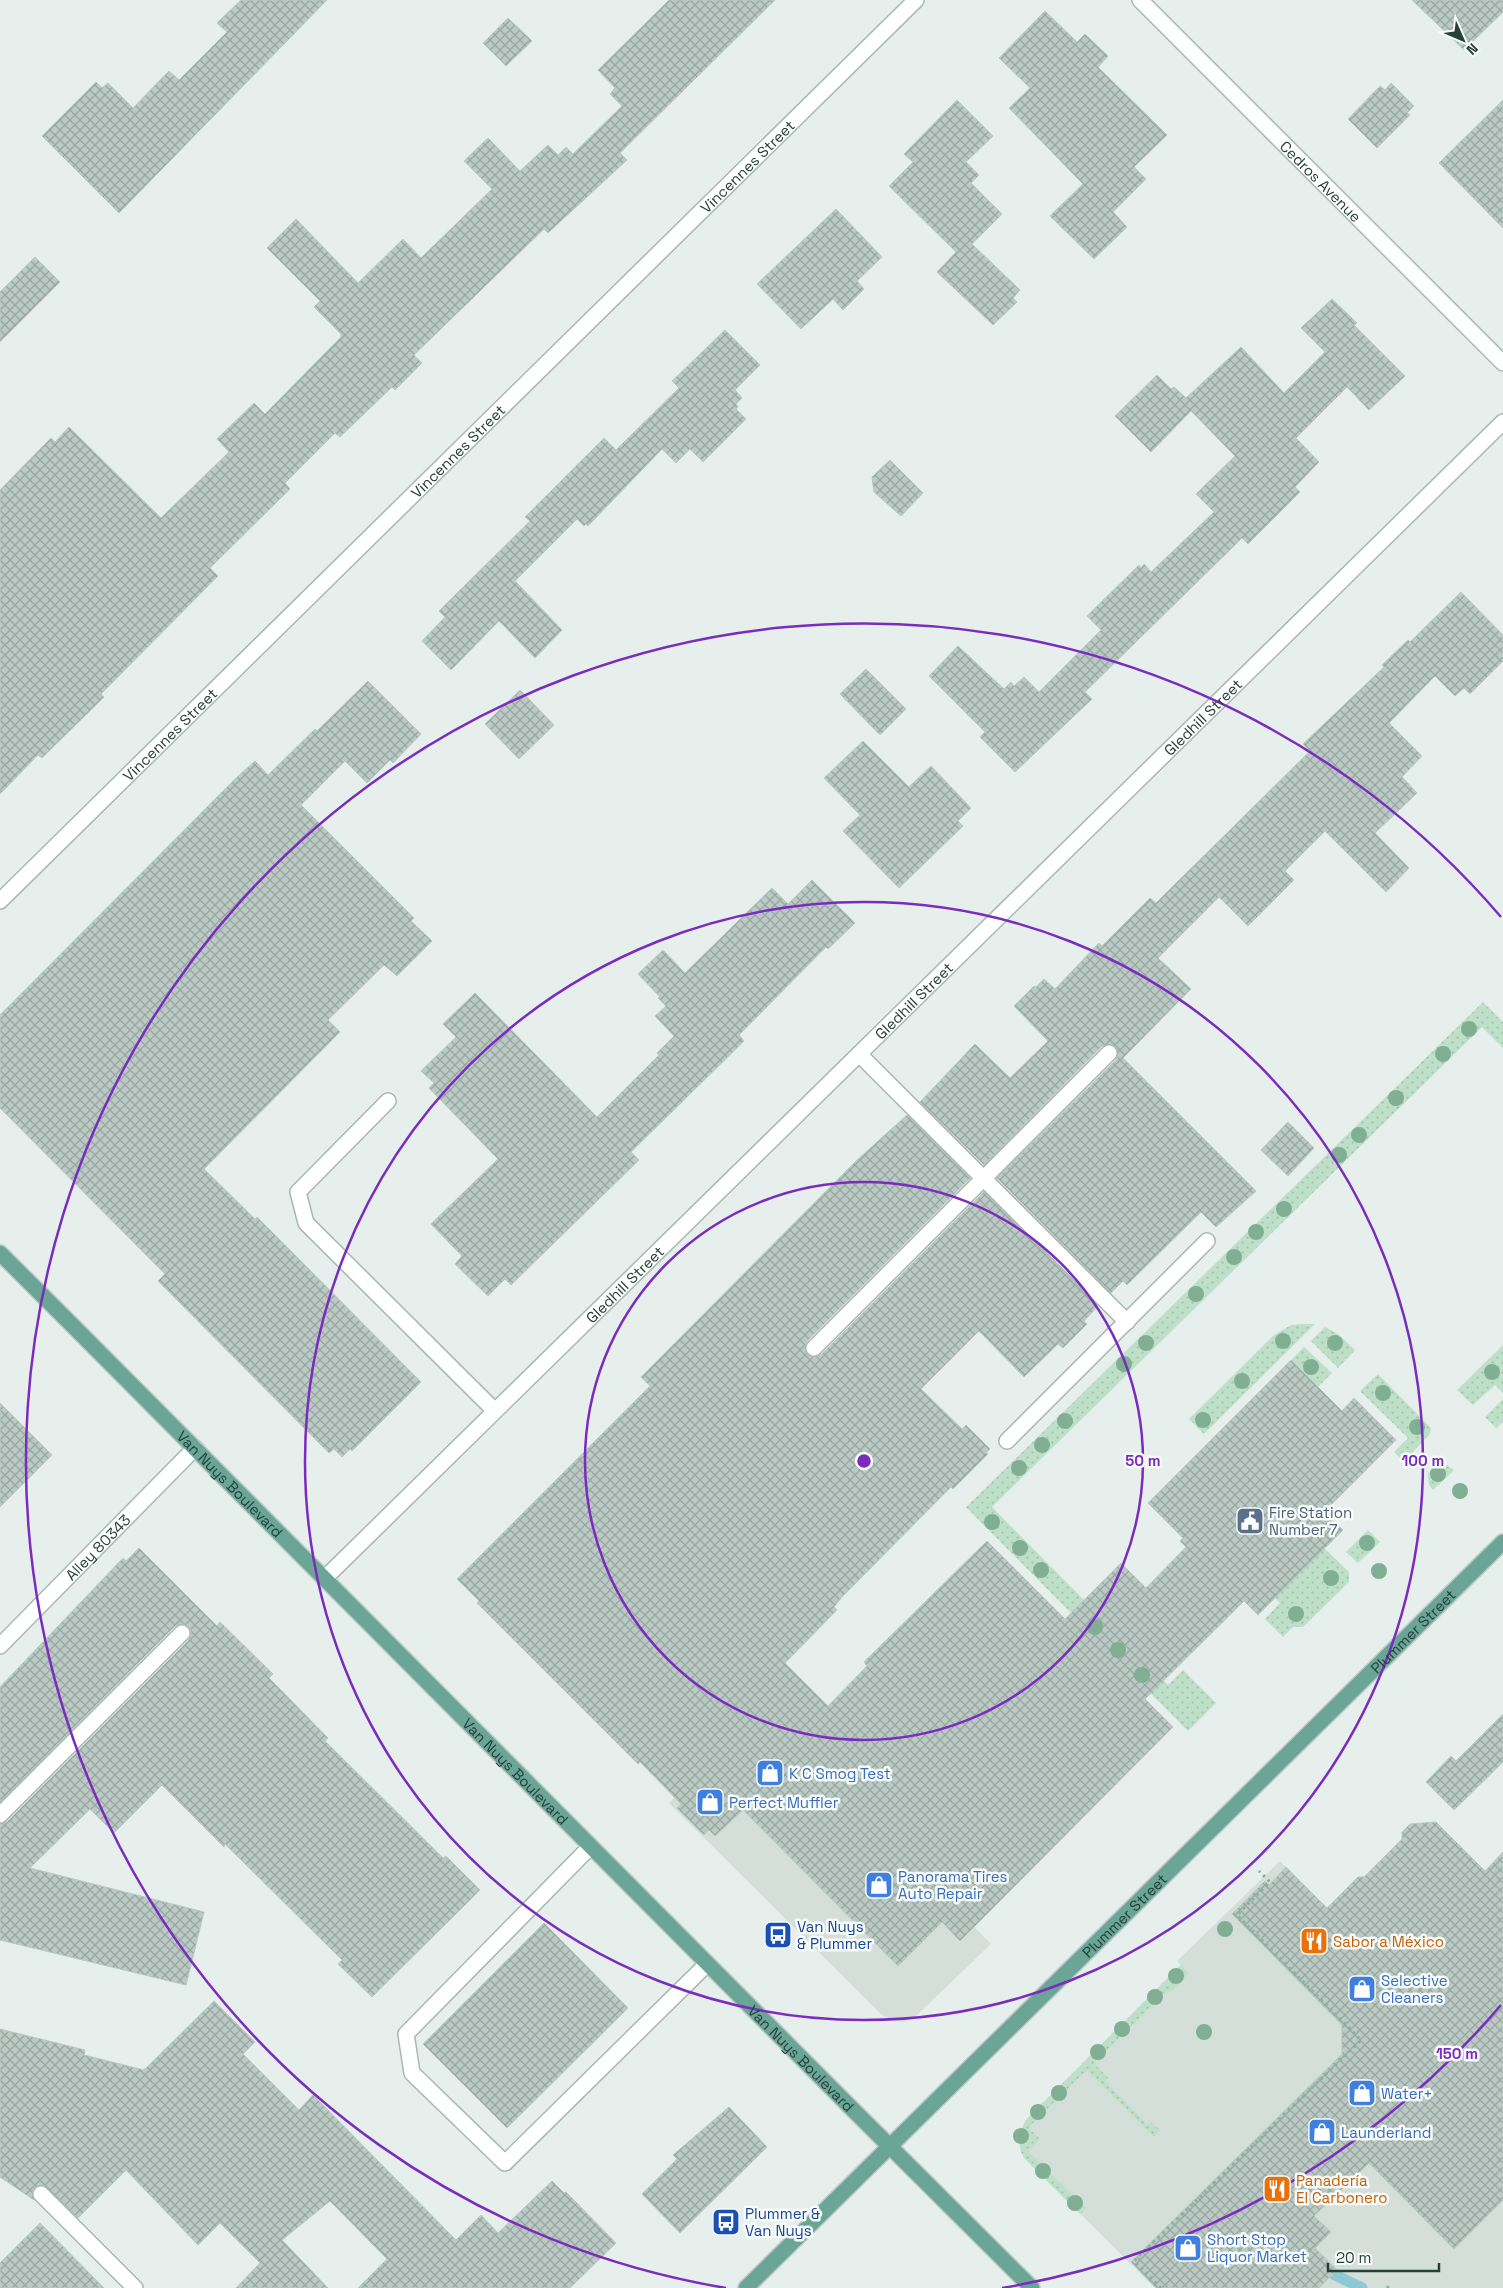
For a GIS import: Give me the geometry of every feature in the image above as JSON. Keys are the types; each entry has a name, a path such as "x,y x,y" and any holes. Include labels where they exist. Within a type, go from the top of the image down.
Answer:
{"main road":[{"name":"Van Nuys Boulevard","path":"0,1254 1032,2288"},
{"name":"Plummer Street","path":"746,2288 1503,1542"}],"street":[{"name":"Vincennes Street","path":"0,901 916,0"},
{"name":"Cedros Avenue","path":"1140,0 1503,362"},
{"name":"Gledhill Street","path":"324,1579 1503,422"},
{"path":"814,1348 1109,1053"},
{"path":"859,1054 1127,1322"},
{"path":"388,1102 298,1192 306,1224 495,1411"},
{"path":"1007,1441 1207,1241"},
{"name":"Alley 80343","path":"0,1646 195,1448"},
{"path":"0,1815 182,1633"},
{"path":"590,1847 406,2034 412,2073 505,2163 707,1964"},
{"path":"41,2194 127,2285"}],"path":[{"path":"1161,2288 1134,2261 1361,2040 1237,1915 1270,1882 1259,1871"}],"shaded area":[{"path":"760,1712 991,1944 914,2018 904,2022 894,2021 882,2015 669,1803"},
{"path":"1280,1861 1503,2085 1503,2288 1155,2288 1021,2153 1019,2138 1026,2120 1181,1965 1177,1961"}],"green space":[{"path":"1483,1002 1503,1022 1503,1048 1482,1027 992,1507 1168,1685 1183,1670 1216,1703 1188,1731 966,1507"},
{"path":"1315,1324 1204,1434 1189,1419 1274,1335 1291,1325"},
{"path":"1325,1327 1338,1334 1355,1350 1338,1368 1311,1341"},
{"path":"1503,1345 1503,1393 1495,1385 1473,1405 1457,1390"},
{"path":"1304,1347 1332,1373 1318,1387 1291,1360"},
{"path":"1378,1374 1431,1428 1430,1434 1407,1458 1400,1458 1394,1452 1408,1438 1360,1391"},
{"path":"1503,1399 1503,1422 1496,1428 1485,1417"},
{"path":"1445,1464 1454,1470 1433,1490 1429,1485 1428,1473 1436,1465"},
{"path":"1368,1530 1380,1542 1358,1563 1346,1552"},
{"path":"1324,1548 1349,1572 1349,1582 1303,1627 1293,1627 1283,1637 1265,1619 1280,1603 1275,1598"},
{"path":"1181,1965 1189,1973 1170,1993 1167,1991 1094,2063 1108,2078 1105,2081 1148,2125 1151,2122 1160,2130 1154,2137 1087,2070 1030,2126 1030,2129 1040,2139 1029,2150 1030,2153 1086,2208 1080,2214 1024,2158 1019,2143 1021,2129 1026,2120"}],"building":[{"path":"241,0 327,0 119,213 42,136 96,82 102,88 108,83 133,108 169,71 179,80 227,32 217,23"},
{"path":"669,0 775,0 620,153 627,160 548,233 544,229 414,355 422,363 395,390 392,387 340,437 335,433 285,483 290,489 210,568 218,576 101,694 104,697 42,758 38,755 0,794 0,490 51,438 55,442 69,427 161,518 229,452 217,439 254,403 265,414 341,337 341,334 314,307 320,301 267,248 296,219 358,283 403,239 421,258 492,189 464,161 488,138 520,171 548,145 558,155 566,147 573,154 622,106 610,94 615,88 598,70"},
{"path":"1412,0 1503,0 1503,12 1464,50"},
{"path":"1045,11 1077,42 1085,34 1108,56 1098,67 1167,135 1134,167 1146,179 1113,212 1127,227 1094,259 1050,216 1083,184 1009,108 1030,88 999,58"},
{"path":"508,18 532,41 506,66 483,43"},
{"path":"1391,83 1414,106 1407,113 1410,115 1377,148 1348,119 1380,86 1385,90"},
{"path":"957,100 993,136 966,162 979,175 971,183 1002,214 972,244 1020,290 1013,298 1017,302 993,325 937,272 956,252 889,186 913,162 904,154"},
{"path":"1503,100 1503,228 1439,163"},
{"path":"836,209 882,257 857,281 864,289 843,310 833,299 801,329 757,284"},
{"path":"35,257 60,282 0,342 0,292"},
{"path":"1332,299 1357,323 1354,325 1405,376 1369,410 1347,387 1296,438 1319,462 1295,487 1300,492 1248,544 1242,538 1085,692 1092,699 1015,772 980,737 985,732 929,676 958,646 1004,689 1011,682 1014,686 1024,677 1039,692 1101,630 1087,616 1139,565 1141,568 1144,564 1151,572 1214,512 1196,494 1235,456 1191,411 1151,452 1115,416 1157,375 1171,389 1174,387 1186,398 1241,347 1284,393 1325,352 1301,328"},
{"path":"725,330 760,365 735,390 742,398 736,404 738,407 736,409 746,419 703,462 690,449 676,463 662,449 588,526 586,524 584,526 577,519 515,581 562,630 535,658 499,621 451,670 422,641 445,617 439,611 530,521 525,517 604,438 616,450 679,388 672,381"},
{"path":"890,460 923,493 901,516 874,492 872,477"},
{"path":"1461,592 1503,635 1503,661 1470,694 1464,688 1455,696 1435,676 1389,723 1422,756 1402,777 1417,793 1375,833 1409,868 1386,892 1325,831 1285,871 1294,880 1248,926 1219,897 1158,958 1191,989 1123,1058 1256,1191 1216,1227 1201,1212 1127,1285 1123,1281 1111,1293 997,1178 1116,1060 1118,1055 1116,1047 1111,1044 1102,1046 984,1165 920,1102 975,1044 1010,1078 1048,1041 1014,1006 1044,979 1055,989 1099,943 1102,946 1150,898 1156,903 1310,751 1303,744 1384,667 1382,665 1408,640 1410,642"},
{"path":"866,669 906,709 880,735 840,694"},
{"path":"368,681 421,734 393,763 390,760 367,783 345,761 301,805 414,918 411,921 432,941 397,976 384,965 328,1020 340,1032 204,1169 255,1219 257,1217 421,1382 352,1451 350,1449 342,1457 334,1449 329,1453 158,1281 165,1274 0,1108 0,1015 236,778 255,761 268,775 315,729 317,731"},
{"path":"520,690 554,725 519,759 485,724"},
{"path":"863,741 909,787 931,766 971,808 958,821 963,826 899,888 843,831 860,815 824,778"},
{"path":"812,880 855,923 828,949 826,947 739,1035 744,1041 631,1152 639,1160 511,1285 505,1279 488,1296 455,1264 462,1256 431,1224 498,1159 429,1088 434,1083 421,1071 456,1037 443,1024 475,993 597,1117 659,1055 657,1053 674,1036 655,1016 666,1006 638,974 663,950 685,973 772,888 788,904"},
{"path":"907,1115 970,1178 807,1341 805,1346 807,1354 812,1357 821,1355 984,1192 1098,1306 1084,1321 1087,1324 1063,1348 1058,1344 1024,1377 979,1331 921,1389 962,1429 966,1425 990,1449 986,1453 988,1454 953,1489 951,1487 842,1597 834,1607 837,1610 785,1663 828,1706 867,1666 864,1662 987,1541 1065,1619 1121,1563 1146,1588 1186,1547 1180,1541 1183,1538 1148,1503 1291,1360 1342,1411 1354,1398 1396,1440 1324,1512 1343,1530 1258,1615 1244,1601 1145,1699 1173,1727 960,1941 942,1922 898,1966 743,1810 715,1836 709,1830 704,1835 677,1808 681,1804 640,1762 638,1764 477,1603 479,1601 457,1579 650,1386 641,1377 856,1161"},
{"path":"1288,1122 1314,1148 1288,1176 1261,1150"},
{"path":"0,1403 52,1455 0,1507"},
{"path":"139,1548 217,1626 220,1622 273,1674 269,1678 328,1738 325,1741 443,1858 446,1856 480,1890 372,1997 338,1964 342,1960 225,1844 224,1847 162,1785 114,1833 90,1809 30,1868 204,1912 186,1985 0,1940 0,1824 7,1822 189,1640 191,1630 184,1624 175,1626 0,1802 0,1687 123,1558 126,1561"},
{"path":"1503,1714 1503,1762 1454,1810 1426,1782 1451,1756 1456,1761"},
{"path":"1436,1822 1485,1871 1503,1852 1503,2200 1454,2249 1369,2163 1314,2216 1331,2232 1315,2248 1337,2270 1319,2288 1156,2288 1131,2262 1342,2054 1342,2025 1232,1914 1265,1881 1269,1885 1286,1867 1327,1908 1358,1877 1364,1877 1402,1839 1402,1832 1410,1824"},
{"path":"544,1923 628,2008 507,2128 423,2044"},
{"path":"214,2001 255,2042 243,2054 299,2110 313,2095 456,2240 481,2215 498,2233 552,2181 564,2193 566,2192 616,2243 570,2288 358,2288 387,2259 330,2201 282,2240 328,2288 236,2288 260,2263 220,2223 198,2245 126,2170 78,2218 44,2185 34,2188 32,2192 34,2200 0,2177 0,2029 85,2050 84,2055 144,2070"},
{"path":"729,2107 767,2147 680,2233 642,2194 677,2159 673,2155"},
{"path":"40,2223 104,2288 0,2288 0,2263"}],"waterway":[{"path":"1333,2274 1362,2288"}],"place":[{"name":"Fire Station Number 7","path":"1250,1521"},
{"name":"K C Smog Test","path":"770,1773"},
{"name":"Perfect Muffler","path":"710,1802"},
{"name":"Panorama Tires Auto Repair","path":"879,1885"},
{"name":"Van Nuys & Plummer","path":"778,1935"},
{"name":"Sabor a México","path":"1314,1941"},
{"name":"Selective Cleaners","path":"1362,1989"},
{"name":"Water+","path":"1362,2093"},
{"name":"Launderland","path":"1322,2132"},
{"name":"Panadería El Carbonero","path":"1277,2189"},
{"name":"Plummer & Van Nuys","path":"726,2222"},
{"name":"Short Stop Liquor Market","path":"1188,2248"}]}
